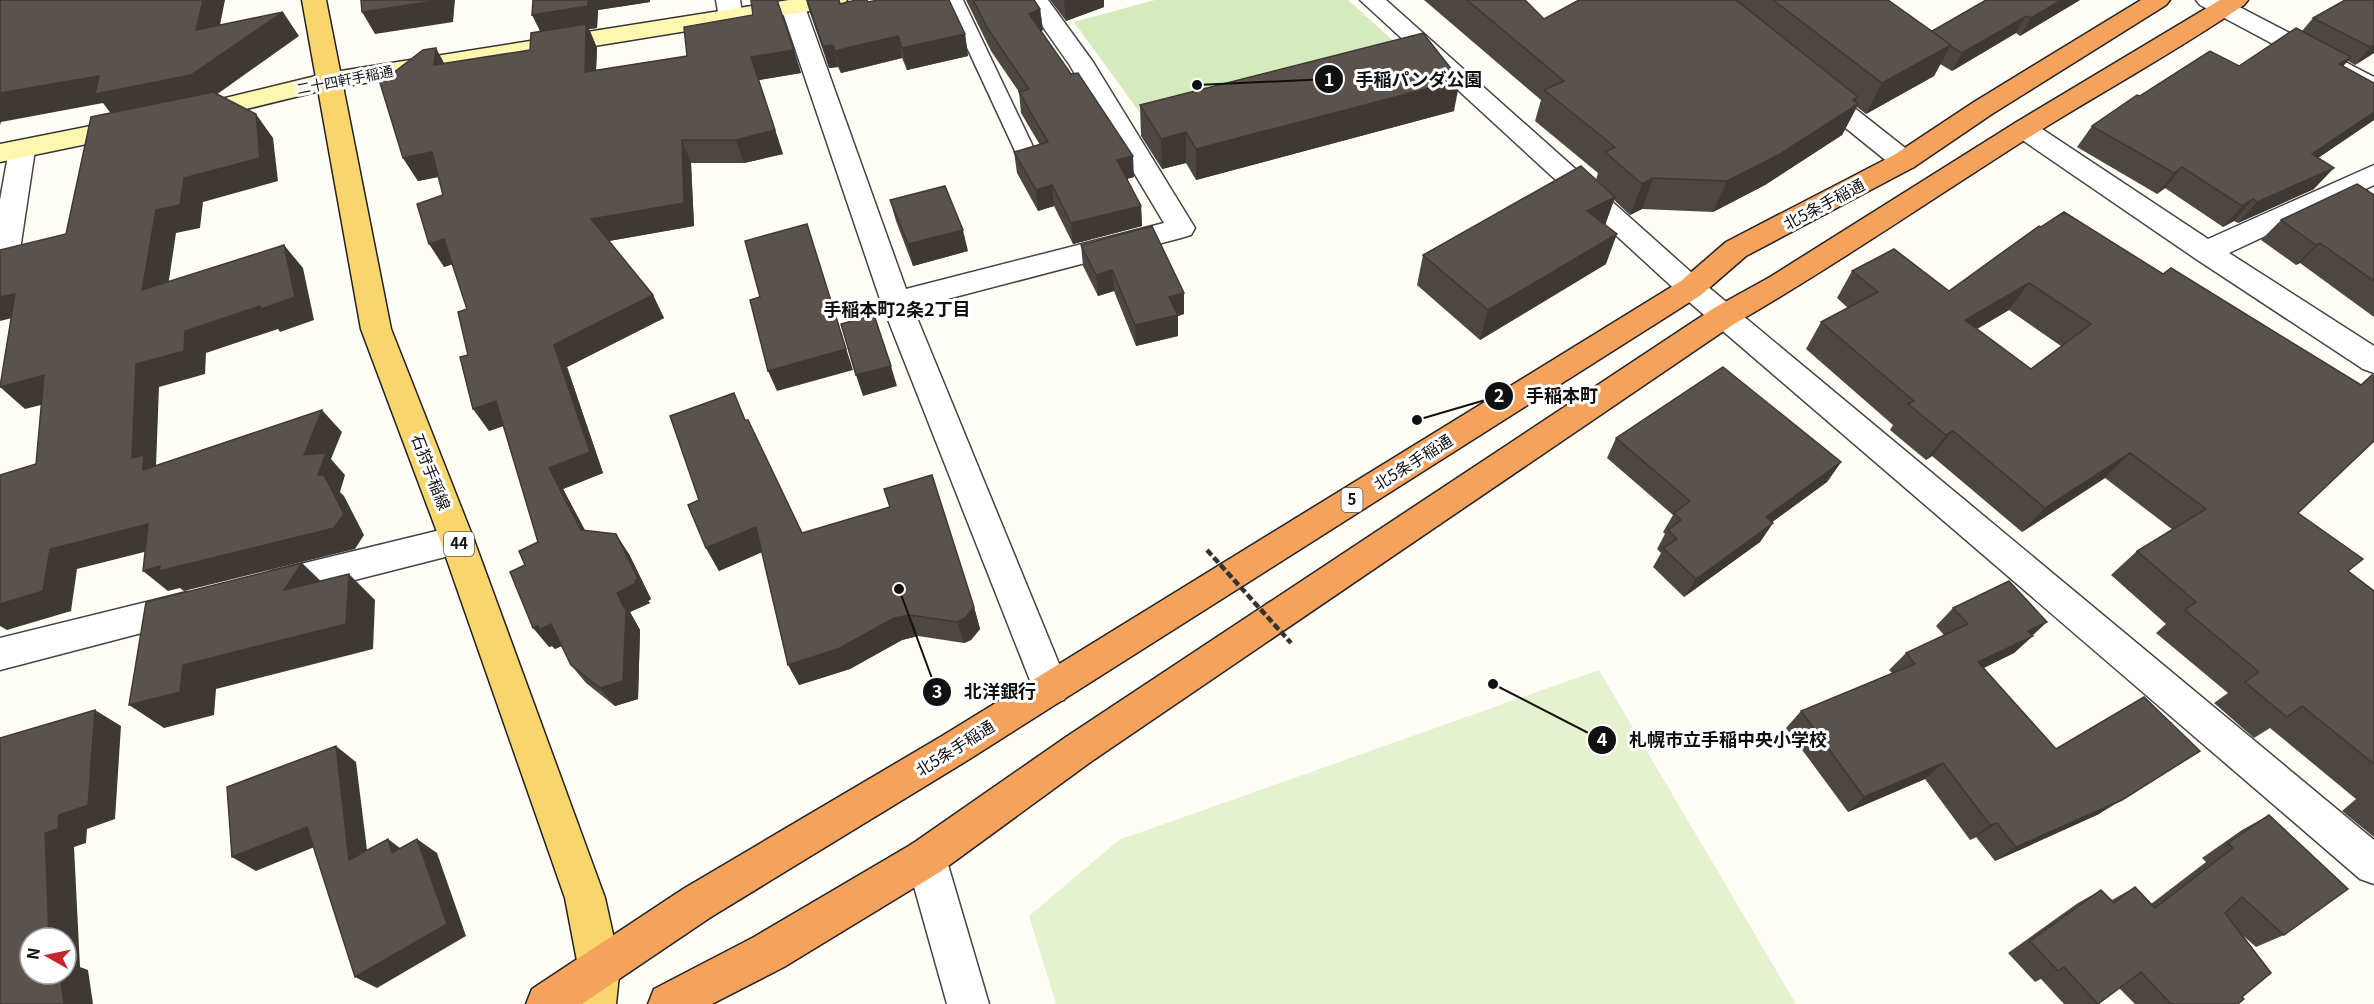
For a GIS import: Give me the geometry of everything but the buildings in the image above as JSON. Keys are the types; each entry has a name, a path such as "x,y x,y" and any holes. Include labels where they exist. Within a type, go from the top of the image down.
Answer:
{"highway":[{"name":"北5条手稲通","path":"547,1004 599,966 733,881 1051,688 1691,288 1736,249 1905,161 1983,108 2158,0"},
{"path":"669,1004 769,952 926,858 1089,742 1724,316 1780,284 2024,129 2200,24 2223,2"}],"main road":[{"name":"石狩手稲線","path":"314,0 376,329 457,540 585,898 599,966 595,1004"}],"street":[{"name":"二十四軒手稲通","path":"11,151 161,121 328,81 729,9 793,7 835,0"},
{"path":"896,302 1180,228 1080,62 1036,0"},
{"path":"1372,0 1691,288 2374,865"},
{"path":"2223,2 2374,87"},
{"path":"793,7 896,302 1051,688"},
{"path":"1793,73 1905,161"},
{"path":"2024,129 2206,252 2374,361"},
{"path":"0,283 11,151"},
{"path":"2206,252 2374,174"},
{"path":"0,654 457,540"},
{"path":"926,858 968,1004"}],"lane":[{"path":"954,0 1026,153"}],"path":[{"path":"1207,550 1291,643"}],"green space":[{"path":"1155,0 1348,0 1407,53 1143,117 1074,22"},
{"path":"1599,670 1796,1004 1056,1004 1029,916 1119,840"}],"place":[{"name":"手稲パンダ公園","path":"1197,85"},
{"name":"手稲本町","path":"1417,420"},
{"name":"北洋銀行","path":"899,589"},
{"name":"札幌市立手稲中央小学校","path":"1493,684"}],"district":[{"name":"手稲本町2条2丁目","path":"897,310"}]}
